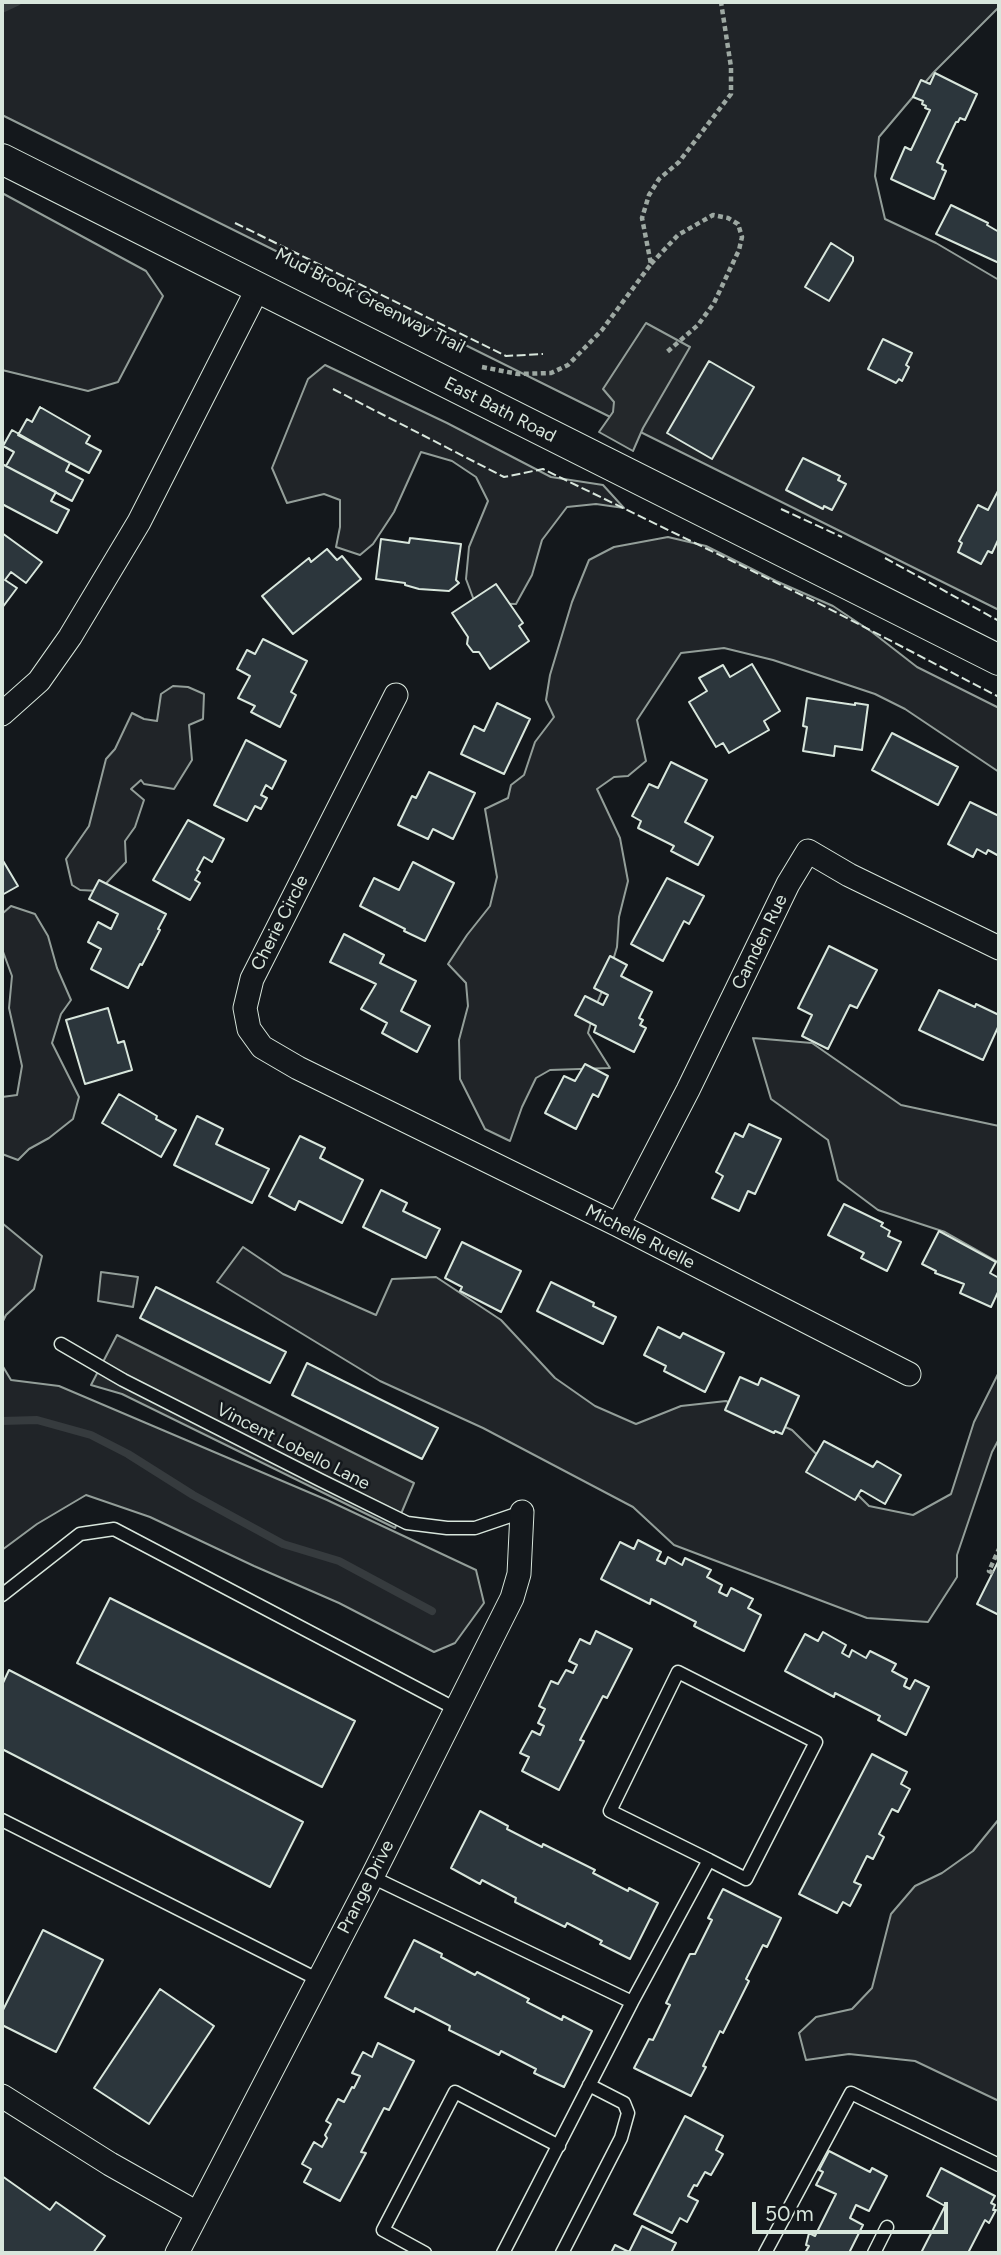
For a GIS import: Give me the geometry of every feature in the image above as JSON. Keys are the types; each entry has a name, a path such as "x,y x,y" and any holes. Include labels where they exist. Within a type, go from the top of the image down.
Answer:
{"street":[{"name":"East Bath Road","path":"2,159 999,660"},
{"path":"2,714 39,681 68,640 139,522 258,288"},
{"name":"Cherie Circle","path":"369,1103 262,1047 249,1029 245,1008 252,979 396,695"},
{"name":"Camden Rue","path":"618,1225 688,1090 788,884 808,851 849,875 999,948"},
{"name":"Michelle Ruelle","path":"369,1103 618,1225 909,1374"},
{"name":"Prange Drive","path":"177,2253 372,1877 512,1598 519,1574 523,1512"},
{"path":"2,2096 110,2164 197,2213"}],"lane":[{"name":"Vincent Lobello Lane","path":"61,1344 123,1380 407,1522 447,1528 475,1528 523,1512"},
{"path":"2,1595 80,1534 114,1529 456,1709"},
{"path":"678,1672 816,1742 746,1879 709,1860 610,1811 678,1672"},
{"path":"2,1820 317,1979"},
{"path":"503,2253 632,2002 709,1860"},
{"path":"372,1877 632,2002"},
{"path":"562,2253 621,2138 628,2113 624,2103 589,2085"},
{"path":"425,2253 383,2231 455,2092 559,2146"},
{"path":"765,2253 851,2094 999,2165"},
{"path":"874,2253 887,2227"}],"path":[{"path":"651,264 642,219 649,195 659,179 679,162 731,94 731,66 721,2"},
{"name":"Mud Brook Greenway Trail","path":"474,366 518,374 551,373 568,365 602,330 651,264 678,235 713,215 728,218 737,224 742,237 739,250 714,303 698,325 667,352"},
{"path":"993,1573 989,1571 999,1549"}],"shaded area":[{"path":"2,2 999,2 998,8 934,72 879,137 875,176 885,219 936,243 999,280 999,610 2,115"},
{"path":"2,193 146,271 163,296 118,382 88,391 2,370"},
{"path":"646,323 690,347 643,428 633,451 599,432 613,412 614,402 603,389"},
{"path":"325,365 447,423 551,477 603,485 624,508 596,504 567,507 542,540 532,575 516,604 475,603 466,579 469,547 488,501 476,477 452,461 421,452 394,512 373,544 360,555 336,547 340,527 340,500 324,494 287,503 272,468 308,379"},
{"path":"668,537 706,546 833,606 917,667 999,708 999,772 905,709 875,694 773,660 724,648 681,653 637,720 646,761 628,776 614,777 597,789 620,838 628,881 619,917 617,947 588,1033 610,1068 550,1070 536,1078 510,1141 485,1129 460,1079 459,1040 468,1006 466,983 448,964 490,906 497,877 485,809 508,798 511,785 524,775 535,742 554,717 546,700 550,675 572,602 589,560 614,547"},
{"path":"173,686 188,687 204,694 203,719 189,725 192,760 174,789 144,784 141,780 131,789 144,800 135,827 125,841 126,862 99,891 80,890 72,885 66,859 89,826 106,759 115,749 132,713 157,721 161,694"},
{"path":"11,906 35,914 48,936 57,968 71,1000 61,1014 52,1043 79,1097 73,1119 49,1138 29,1149 18,1160 2,1154 2,1097 17,1095 22,1066 9,1008 12,976 2,949 2,914"},
{"path":"753,1038 812,1043 901,1105 999,1126 999,1265 945,1232 878,1210 838,1180 828,1140 771,1099"},
{"path":"2,1223 42,1256 34,1289 6,1315 2,1323"},
{"path":"243,1247 283,1274 376,1315 392,1279 436,1277 501,1320 555,1378 595,1406 636,1424 681,1406 726,1401 792,1430 869,1506 913,1515 951,1494 974,1422 999,1372 999,1439 992,1452 957,1555 957,1577 928,1622 867,1618 674,1545 633,1507 483,1428 380,1381 217,1282"},
{"path":"101,1272 138,1277 133,1307 98,1301"},
{"path":"117,1335 414,1483 395,1528 122,1394 91,1385"},
{"path":"2,1365 11,1380 59,1386 327,1500 476,1570 484,1603 455,1643 434,1652 339,1603 150,1517 86,1495 37,1524 2,1550"},
{"path":"999,1819 999,2101 915,2061 849,2054 806,2060 799,2033 816,2017 852,2009 872,1988 891,1914 915,1886 942,1873 973,1851"}],"building":[{"path":"935,73 977,94 965,120 960,118 956,122 937,162 943,165 942,169 946,171 934,199 891,179 905,147 911,150 930,110 925,108 923,101 913,97 921,80 930,84"},
{"path":"951,205 988,223 987,225 999,232 999,263 936,234"},
{"path":"831,243 853,257 853,261 829,301 805,287"},
{"path":"883,339 912,353 902,381 899,379 896,383 868,369"},
{"path":"709,361 754,387 712,459 667,433"},
{"path":"40,407 90,436 86,443 101,451 89,473 18,435 27,419 32,422"},
{"path":"12,430 70,463 66,471 83,480 72,501 6,466 14,452 3,446"},
{"path":"803,458 840,476 838,480 846,484 832,510 824,506 823,509 786,490"},
{"path":"2,464 56,492 51,501 69,510 57,533 2,504"},
{"path":"999,489 999,538 992,553 988,551 981,564 958,552 962,543 959,541 978,505 988,510"},
{"path":"2,533 42,562 26,583 11,572 5,580 17,588 2,608"},
{"path":"410,538 461,544 456,580 459,583 449,591 419,589 405,583 376,579 381,539 409,543"},
{"path":"327,549 337,560 342,556 361,579 293,634 262,596 309,558 311,562"},
{"path":"496,584 523,623 519,626 529,641 490,669 479,652 473,652 467,644 468,637 452,613"},
{"path":"263,639 307,661 291,692 296,695 280,727 251,712 255,706 238,698 250,676 237,669 247,650 255,654"},
{"path":"752,664 780,711 764,721 769,730 729,753 723,743 716,747 689,702 707,691 699,678 723,665 730,677"},
{"path":"807,698 868,705 862,750 835,746 834,756 803,751 807,727 803,726"},
{"path":"497,703 530,719 504,774 461,754 474,726 484,731"},
{"path":"892,733 958,767 938,805 872,770"},
{"path":"246,740 286,761 272,789 266,785 261,795 267,798 261,809 255,806 247,821 214,805"},
{"path":"671,762 707,780 685,822 713,837 698,865 671,851 674,846 638,828 641,821 632,816 649,784 658,788"},
{"path":"429,772 475,793 453,839 433,829 428,839 398,825 412,796 416,798"},
{"path":"970,802 999,816 999,856 988,850 986,854 977,849 973,857 948,844"},
{"path":"188,820 224,839 212,862 204,857 195,880 200,883 190,900 153,880"},
{"path":"2,859 18,886 2,895"},
{"path":"413,862 454,883 425,941 360,906 374,878 399,890"},
{"path":"667,878 704,896 689,924 684,921 663,961 631,944"},
{"path":"99,880 166,914 128,988 91,969 101,949 88,942 98,922 111,929 118,914 89,899"},
{"path":"344,934 384,955 380,963 416,981 401,1011 430,1026 417,1052 382,1033 387,1023 361,1009 376,984 330,962"},
{"path":"829,946 877,970 857,1008 850,1005 828,1049 802,1036 812,1015 798,1008"},
{"path":"610,956 627,965 621,976 652,992 639,1018 643,1020 640,1025 646,1028 634,1052 594,1032 596,1026 575,1015 585,996 603,1005 608,995 594,988"},
{"path":"939,990 999,1015 999,1025 983,1060 919,1030"},
{"path":"108,1008 118,1043 124,1041 132,1070 85,1084 66,1020"},
{"path":"585,1064 608,1076 598,1097 593,1094 576,1129 545,1113 564,1076 575,1081"},
{"path":"119,1094 176,1130 161,1157 102,1123"},
{"path":"197,1116 223,1129 216,1144 269,1169 252,1203 174,1165"},
{"path":"749,1124 781,1139 755,1194 748,1191 739,1211 712,1198 723,1176 716,1172 735,1133 743,1137"},
{"path":"300,1136 325,1148 320,1158 363,1180 342,1223 299,1201 295,1210 269,1196"},
{"path":"381,1190 407,1203 403,1211 440,1229 426,1258 363,1227"},
{"path":"844,1204 883,1223 881,1226 890,1231 888,1236 901,1242 887,1271 861,1258 864,1253 828,1235"},
{"path":"939,1231 996,1262 990,1273 999,1278 999,1290 991,1307 960,1293 964,1284 935,1273 936,1271 922,1264"},
{"path":"462,1242 521,1271 501,1312 460,1291 462,1287 445,1278"},
{"path":"551,1282 616,1317 603,1344 537,1311"},
{"path":"156,1287 286,1352 270,1383 140,1318"},
{"path":"658,1327 680,1338 683,1333 724,1353 705,1392 664,1371 666,1366 644,1355"},
{"path":"307,1363 438,1428 422,1459 292,1395"},
{"path":"740,1377 758,1385 761,1378 799,1396 782,1434 775,1431 774,1433 725,1410"},
{"path":"824,1441 873,1467 877,1461 901,1475 885,1504 861,1490 855,1500 806,1472"},
{"path":"638,1540 661,1552 657,1560 665,1564 668,1557 682,1565 685,1558 711,1570 707,1577 722,1585 719,1592 727,1596 731,1588 753,1599 748,1608 761,1615 744,1651 694,1626 696,1622 651,1599 650,1604 601,1579 620,1542 634,1549"},
{"path":"999,1560 999,1615 977,1604"},
{"path":"110,1598 355,1721 322,1787 77,1663"},
{"path":"596,1631 632,1649 607,1698 603,1696 580,1740 584,1741 559,1790 522,1771 529,1757 520,1753 532,1731 540,1735 544,1726 538,1723 545,1709 539,1706 551,1681 558,1684 566,1670 573,1673 577,1665 569,1661 580,1639 590,1644"},
{"path":"823,1632 846,1645 842,1653 849,1657 852,1650 866,1658 870,1651 896,1664 892,1671 907,1679 904,1686 910,1689 915,1680 929,1687 906,1735 878,1720 880,1716 835,1693 834,1697 785,1671 805,1634 818,1641"},
{"path":"9,1670 303,1822 270,1887 2,1749 2,1685"},
{"path":"872,1754 907,1772 901,1784 910,1789 898,1812 892,1809 879,1834 884,1837 873,1859 867,1856 854,1882 861,1885 850,1906 843,1902 837,1913 799,1894"},
{"path":"480,1811 508,1826 507,1829 595,1870 593,1873 628,1891 629,1888 658,1903 630,1959 567,1923 565,1927 515,1902 516,1898 482,1880 480,1884 451,1868"},
{"path":"723,1889 781,1918 767,1947 763,1945 746,1979 749,1981 723,2033 720,2031 691,2096 634,2068 649,2039 653,2040 670,2005 666,2003 690,1954 695,1954 712,1920 708,1918"},
{"path":"43,1930 103,1960 56,2052 2,2025 2,2012"},
{"path":"414,1940 475,1975 477,1972 529,1999 527,2002 562,2020 563,2016 592,2031 564,2087 534,2073 536,2069 501,2051 499,2055 449,2030 450,2026 415,2008 414,2012 385,1997"},
{"path":"160,1989 214,2026 149,2124 94,2088"},
{"path":"378,2043 414,2061 389,2110 384,2108 361,2152 366,2153 340,2201 304,2182 311,2169 302,2164 314,2142 322,2147 327,2138 325,2135 331,2124 326,2121 338,2099 344,2102 352,2087 354,2088 360,2076 352,2073 363,2052 372,2057"},
{"path":"685,2116 723,2136 716,2150 723,2154 711,2175 705,2172 697,2186 694,2185 688,2196 698,2201 687,2222 680,2218 672,2233 634,2214"},
{"path":"829,2151 870,2172 872,2168 887,2176 869,2211 856,2205 850,2218 863,2225 849,2253 805,2253 809,2246 806,2245 809,2233 815,2236 836,2194 816,2185 823,2172 819,2170"},
{"path":"941,2168 995,2196 991,2203 995,2205 993,2210 996,2210 989,2223 985,2220 968,2253 921,2253 945,2206 927,2196"},
{"path":"2,2176 50,2210 56,2202 105,2236 93,2253 2,2253"},
{"path":"642,2226 676,2243 671,2253 611,2253 615,2245 629,2252"}],"waterway":[{"path":"2,9 17,2"},
{"path":"2,1421 37,1420 91,1435 283,1544 339,1561 432,1611"}],"fence":[{"path":"235,223 506,356 543,354"},
{"path":"333,389 504,477 543,469 816,602 999,697"},
{"path":"781,509 842,537"},
{"path":"885,558 999,621"}]}
